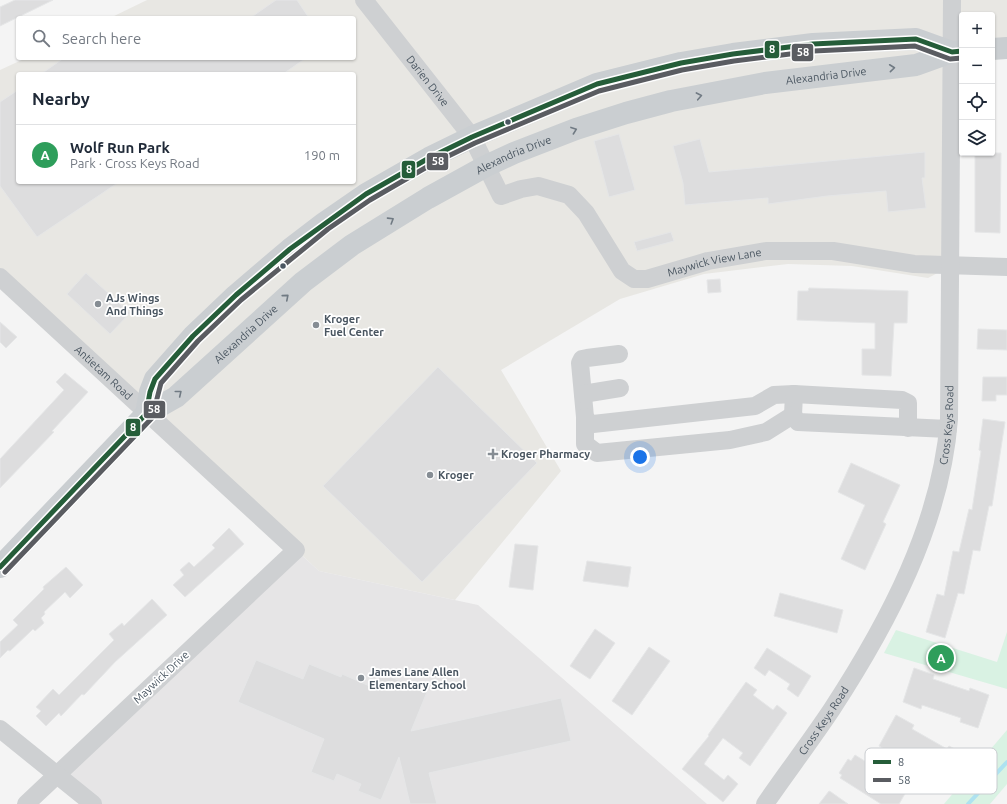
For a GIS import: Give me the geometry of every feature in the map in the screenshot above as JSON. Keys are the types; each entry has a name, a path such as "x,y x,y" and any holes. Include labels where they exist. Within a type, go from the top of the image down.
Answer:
{"main road":[{"path":"146,414 150,392 155,379 193,336 236,295 290,249 324,222 366,194 423,161 472,137 597,84 681,63 733,54 813,44 916,38 957,52"},
{"path":"995,50 1007,48"},
{"name":"Alexandria Drive","path":"0,567 146,414 176,397 303,282 352,245 397,216 486,166 576,129 626,113 671,101 765,83 916,65 957,52"}],"street":[{"name":"Darien Drive","path":"364,0 472,137 486,166"},
{"name":"Cross Keys Road","path":"765,804 832,709 867,651 910,569 938,489 945,456 948,429 957,52 952,0"},
{"name":"Maywick View Lane","path":"486,166 501,196 521,189 538,186 569,195 586,213 622,271 634,279 647,279 708,261 766,251 833,251 914,264 1007,267"},
{"name":"Antietam Road","path":"0,277 146,414 296,550"},
{"path":"619,354 582,359 580,363 585,417 585,444 597,454 730,440 766,432 793,415"},
{"path":"583,394 620,388"},
{"path":"794,394 793,415 798,422 948,429"},
{"path":"585,417 588,422 593,424 651,418 755,406 774,395 794,394 902,400 908,403 908,428"},
{"name":"Maywick Drive","path":"26,804 296,550"},
{"path":"0,729 94,804"}],"shaded area":[{"path":"147,0 1007,0 1007,48 995,49 995,12 959,12 959,51 952,52 951,266 928,278 852,266 788,264 704,274 620,299 501,370 561,471 455,600 319,571 0,277 0,70 22,60 356,60 356,16 114,16"},
{"name":"James Lane Allen Elementary School","path":"296,550 319,571 478,605 707,804 93,804 57,775"}],"green space":[{"path":"896,630 997,662 1007,632 1007,689 884,653"},
{"path":"1007,730 1007,784 990,804 944,804 953,794 997,794 997,748 992,748"}],"building":[{"path":"15,0 53,0 20,16 16,16 16,18 0,26 0,7"},
{"path":"276,0 297,0 308,16 253,16"},
{"path":"61,60 303,60 286,72 44,72"},
{"path":"16,91 16,184 116,184 37,237 0,186 0,102"},
{"path":"619,134 635,190 609,197 594,141"},
{"path":"700,139 709,172 925,152 925,178 922,178 926,208 888,212 886,191 827,196 768,204 768,198 685,205 683,183 673,146"},
{"path":"995,153 1001,153 1000,233 975,232 975,156 995,156"},
{"path":"671,232 674,241 637,251 634,242"},
{"name":"AJs Wings And Things","path":"86,273 130,313 110,334 67,294"},
{"path":"720,279 721,292 708,293 707,280"},
{"path":"809,288 908,291 907,323 894,323 891,376 862,375 862,349 875,349 875,323 797,320 798,291 808,291"},
{"path":"0,322 17,337 6,348 0,342"},
{"path":"978,329 1007,330 1007,350 977,349"},
{"name":"Kroger","path":"438,367 537,463 422,582 323,486"},
{"path":"65,373 88,392 52,431 54,432 0,488 0,459 64,390 56,382"},
{"path":"983,377 1007,377 1007,395 996,395 996,401 982,401"},
{"path":"983,419 1005,422 992,506 989,506 980,551 973,550 964,594 958,593 945,638 926,632 937,594 944,596 953,551 959,552 969,509 972,510 981,451 979,450"},
{"path":"851,463 900,485 883,522 886,524 865,570 841,559 865,505 838,492"},
{"path":"229,528 244,544 185,597 173,585 184,575 180,570 189,562 194,567 215,548 212,545"},
{"path":"515,544 538,546 533,590 509,587"},
{"path":"587,561 631,567 628,587 583,581"},
{"path":"66,567 83,585 70,598 65,592 44,612 45,614 41,618 44,623 35,631 33,629 10,651 8,650 0,658 0,642 18,625 13,620 44,589 43,587"},
{"path":"780,593 843,610 837,633 774,616"},
{"path":"152,599 167,615 115,662 84,695 82,694 61,716 59,713 46,726 36,716 41,711 36,707 53,689 59,695 114,640 109,634 122,623 124,626"},
{"path":"595,629 615,643 590,679 570,666"},
{"path":"649,647 670,661 632,715 612,701"},
{"path":"767,648 811,676 798,697 787,689 790,684 769,670 765,676 754,668"},
{"path":"256,660 303,679 309,664 341,677 342,674 374,688 381,673 427,692 411,731 561,698 571,741 429,773 437,804 410,804 399,757 381,800 358,791 361,784 337,774 334,781 311,772 324,739 238,702"},
{"path":"914,668 934,675 933,679 969,691 970,688 989,695 978,728 960,722 961,718 922,705 921,709 903,702"},
{"path":"746,682 757,690 753,695 773,710 777,705 787,713 750,766 739,758 743,753 723,738 708,758 704,764 724,780 728,775 738,784 723,802 682,769 709,736 708,735"},
{"path":"896,715 914,725 912,729 945,748 882,748 879,746"},
{"path":"855,755 865,761 865,794 840,778 842,775 839,773 848,759 851,761"},
{"path":"829,791 831,792 848,804 819,804"},
{"path":"865,794 905,794 899,804 881,804"}],"waterway":[{"path":"997,773 1007,762"},
{"path":"968,804 977,794"}],"transit line":[{"name":"8","path":"0,567 146,414 150,392 155,379 193,336 236,295 290,249 366,194 429,158 472,137 597,84 681,63 733,54 813,44 916,39 952,52 959,51"},
{"name":"58","path":"5,572 152,418 161,383 198,341 241,300 328,229 370,200 432,164 475,143 599,91 682,70 734,61 814,51 915,46 950,59 959,58"}],"place":[{"name":"AJs Wings And Things","path":"98,304"},
{"name":"Kroger Fuel Center","path":"316,325"},
{"name":"Kroger Pharmacy","path":"493,454"},
{"name":"Kroger","path":"430,475"},
{"name":"Wolf Run Park","path":"941,658"},
{"name":"James Lane Allen Elementary School","path":"361,678"}]}
